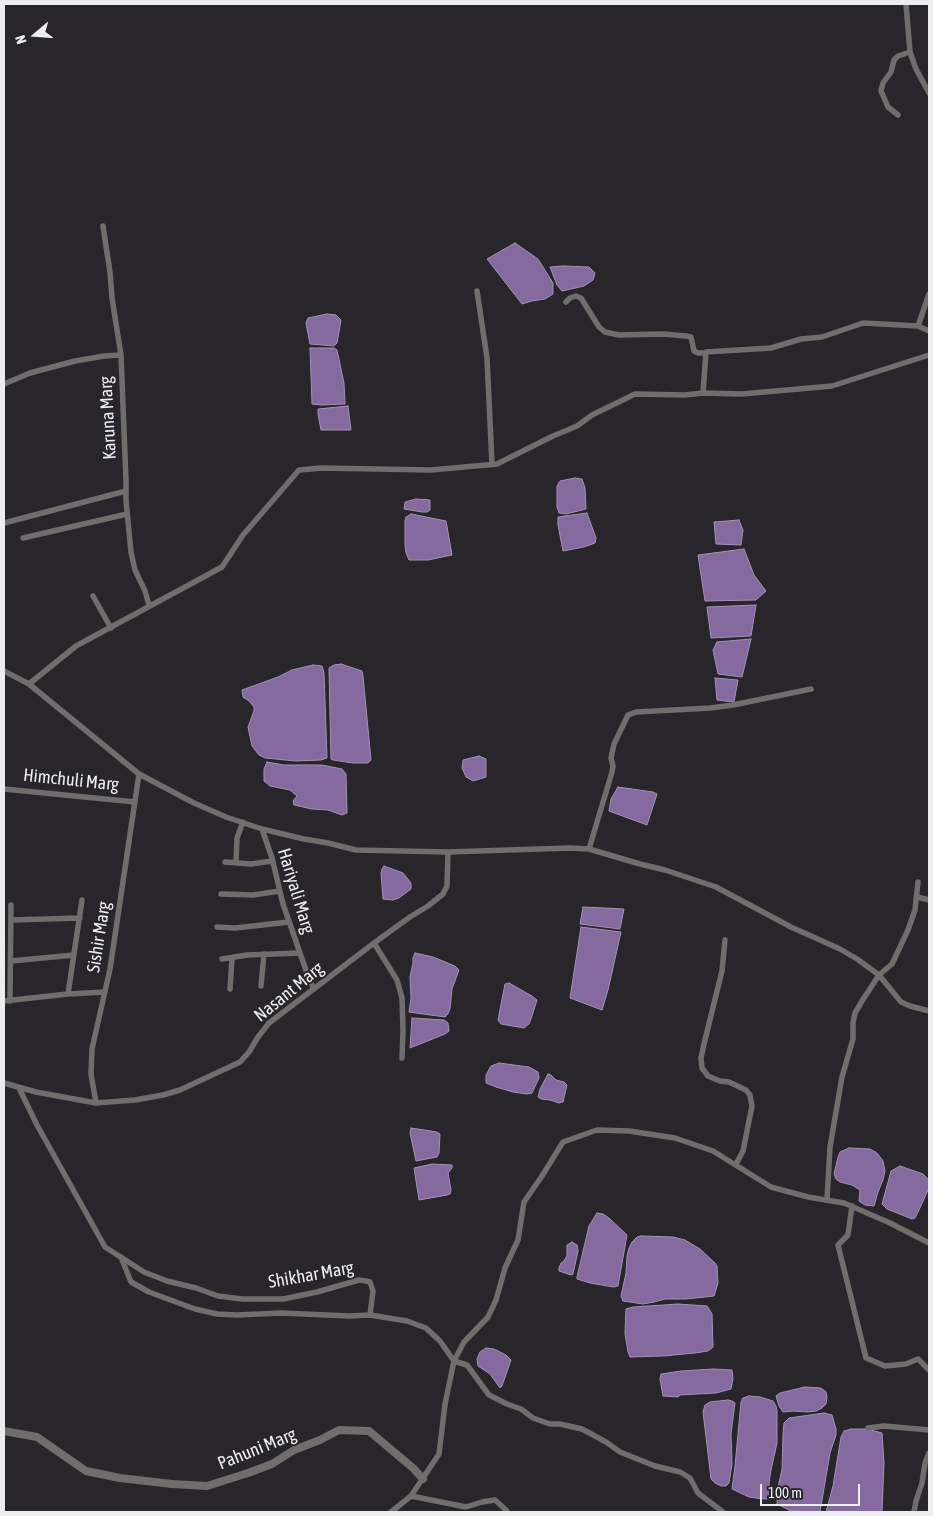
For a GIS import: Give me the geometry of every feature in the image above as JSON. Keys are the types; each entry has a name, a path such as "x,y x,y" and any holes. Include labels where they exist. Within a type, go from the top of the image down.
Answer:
{"street":[{"path":"906,4 910,52 916,69 929,93"},
{"path":"898,115 888,107 881,91 883,83 891,72 894,60 898,56 910,52"},
{"name":"Karuna Marg","path":"103,226 120,355 126,491 131,552 135,570 145,591 149,606"},
{"path":"477,292 487,358 492,464"},
{"path":"918,326 929,294"},
{"path":"566,302 576,296 581,298 599,327 605,332 619,335 691,337 694,350 698,353 771,348 801,339 822,337 864,323 918,326 929,331"},
{"path":"703,393 706,353"},
{"path":"4,384 30,374 75,362 120,355"},
{"path":"29,684 76,646 222,567 243,535 299,470 321,468 431,470 497,464 576,426 600,411 635,394 685,396 703,393 742,394 832,386 929,355"},
{"path":"4,523 126,491"},
{"path":"23,538 128,514"},
{"path":"94,596 111,628"},
{"path":"4,671 29,684 139,774 194,803 226,817 262,829 356,850 448,852 589,849 665,870 716,887 791,927 840,949 879,975 901,1002 929,1011"},
{"path":"589,849 612,772 611,758 614,744 628,715 636,712 733,705 811,688"},
{"name":"Sishir Marg","path":"96,1103 91,1074 92,1049 110,969 139,774"},
{"name":"Himchuli Marg","path":"4,789 135,802"},
{"path":"236,862 238,838 242,822"},
{"name":"Hariyali Marg","path":"262,829 283,904 314,989"},
{"name":"Nasant Marg","path":"4,1083 19,1088 96,1103 135,1100 180,1090 240,1062 269,1023 374,943 443,894 447,886 448,852"},
{"path":"225,862 251,864 272,861"},
{"path":"827,1200 830,1148 842,1077 853,1039 853,1023 862,1001 879,975 892,964 908,930 915,910 918,882"},
{"path":"221,894 253,895 280,891"},
{"path":"917,897 929,900"},
{"path":"68,994 82,900"},
{"path":"11,905 12,961 7,1001 105,992"},
{"path":"12,920 80,918"},
{"path":"217,927 235,928 289,922"},
{"path":"725,940 722,971 701,1058 702,1068 708,1076 720,1082 729,1082 746,1090 750,1095 752,1106 743,1151 736,1164"},
{"path":"374,943 397,980 402,998 402,1058"},
{"path":"222,960 247,955 300,953"},
{"path":"261,986 264,954"},
{"path":"12,961 74,955"},
{"path":"230,989 232,958"},
{"name":"Shikhar Marg","path":"19,1088 37,1125 105,1247 144,1272 166,1281 196,1288 218,1296 242,1299 283,1299 359,1280 366,1280 370,1282 373,1291 370,1315"},
{"path":"391,1512 411,1496 439,1454 445,1404 454,1361 464,1342 488,1317 496,1300 505,1268 518,1240 524,1202 563,1142 597,1130 630,1131 675,1138 713,1151 771,1187 808,1197 844,1203 929,1243"},
{"path":"852,1206 848,1235 838,1245 866,1358 885,1366 906,1364 918,1359 929,1370"},
{"path":"121,1257 131,1282 149,1292 195,1309 218,1314 237,1315 281,1313 370,1315 407,1321 426,1328 440,1341 454,1361 467,1365 489,1395 521,1409 533,1418 550,1424 560,1424 582,1429 620,1452 656,1466 680,1472 690,1478 698,1493 723,1512"},
{"path":"868,1428 884,1426 929,1430"},
{"name":"Pahuni Marg","path":"4,1431 37,1437 86,1472 120,1478 207,1486 272,1464 294,1450 340,1430 369,1431 413,1468 422,1480"},
{"path":"914,1512 929,1453"},
{"path":"411,1496 466,1507 495,1500 506,1512"}],"shaded area":[{"path":"515,243 538,259 553,283 553,294 545,299 522,304 487,259"},
{"path":"550,267 589,267 595,273 593,280 584,286 562,291 557,285"},
{"path":"327,314 336,315 341,320 337,343 334,346 310,344 306,323 308,318"},
{"path":"310,348 334,348 337,350 344,383 345,404 312,404"},
{"path":"348,406 351,430 321,430 318,409"},
{"path":"575,478 582,479 585,488 586,509 566,514 559,513 557,507 557,486 560,481"},
{"path":"416,499 430,500 430,510 422,512 404,509 405,502"},
{"path":"587,513 596,538 595,543 563,551 558,517"},
{"path":"411,514 446,521 452,555 428,560 409,560 405,545 405,521 406,517"},
{"path":"739,520 743,530 741,545 716,544 714,522"},
{"path":"744,549 754,575 766,591 756,600 705,601 698,555"},
{"path":"756,605 751,636 711,638 707,607"},
{"path":"751,639 742,677 718,674 713,650 717,642"},
{"path":"341,664 362,671 371,760 368,763 353,763 331,759 329,668"},
{"path":"313,665 322,666 324,673 327,758 296,761 265,758 259,755 252,746 248,727 254,707 243,697 242,690 292,670"},
{"path":"715,678 738,680 734,702 717,700"},
{"path":"479,756 486,759 486,777 473,781 466,777 462,768 463,760"},
{"path":"267,762 284,765 322,765 342,769 346,774 347,813 342,815 328,810 294,805 293,801 297,796 290,790 270,786 264,781 264,769"},
{"path":"618,787 657,794 647,825 609,811 611,799"},
{"path":"384,866 403,873 411,883 411,889 399,898 393,900 383,899 381,873"},
{"path":"583,907 624,909 620,929 580,924"},
{"path":"581,927 621,932 602,1010 570,998"},
{"path":"415,953 433,957 455,966 459,970 452,989 450,1009 445,1017 409,1012 411,998 410,977"},
{"path":"509,983 537,1000 529,1024 524,1028 501,1024 498,1020 505,984"},
{"path":"412,1018 444,1020 448,1023 449,1031 410,1048"},
{"path":"499,1063 529,1067 538,1072 539,1078 532,1093 513,1092 486,1083 486,1075 491,1066"},
{"path":"548,1074 567,1085 563,1102 559,1103 538,1097"},
{"path":"411,1128 440,1134 437,1157 416,1161 410,1133"},
{"path":"849,1148 870,1149 877,1153 883,1161 885,1171 874,1206 865,1205 859,1201 860,1190 836,1179 834,1174 840,1152"},
{"path":"432,1164 452,1165 448,1173 450,1194 419,1200 414,1168"},
{"path":"900,1166 923,1174 929,1180 929,1188 915,1218 912,1219 887,1209 882,1204 891,1171"},
{"path":"597,1213 609,1218 627,1235 618,1286 590,1283 577,1279 589,1226"},
{"path":"637,1237 673,1237 685,1240 700,1249 717,1266 718,1283 714,1296 665,1299 643,1304 623,1301 621,1296 629,1248"},
{"path":"572,1242 577,1245 578,1251 573,1274 571,1275 559,1271 559,1268 567,1256 567,1245"},
{"path":"678,1304 707,1306 712,1314 713,1347 708,1351 695,1353 630,1357 625,1334 626,1309"},
{"path":"486,1348 494,1349 511,1360 500,1388 490,1374 478,1366 477,1359 480,1352"},
{"path":"714,1369 732,1370 731,1389 716,1393 680,1395 678,1397 663,1396 661,1374"},
{"path":"805,1387 821,1388 826,1392 826,1404 816,1411 783,1412 776,1396 780,1393"},
{"path":"749,1396 773,1401 777,1411 777,1443 771,1470 768,1499 749,1497 732,1489 741,1402 743,1398"},
{"path":"728,1400 735,1403 731,1434 732,1464 729,1483 726,1486 721,1486 711,1479 703,1412 705,1405 710,1402"},
{"path":"824,1413 832,1415 836,1435 830,1453 820,1512 791,1511 777,1504 782,1470 784,1423 789,1418"},
{"path":"867,1429 882,1433 884,1463 882,1512 826,1512 833,1486 841,1437 844,1431"}]}
